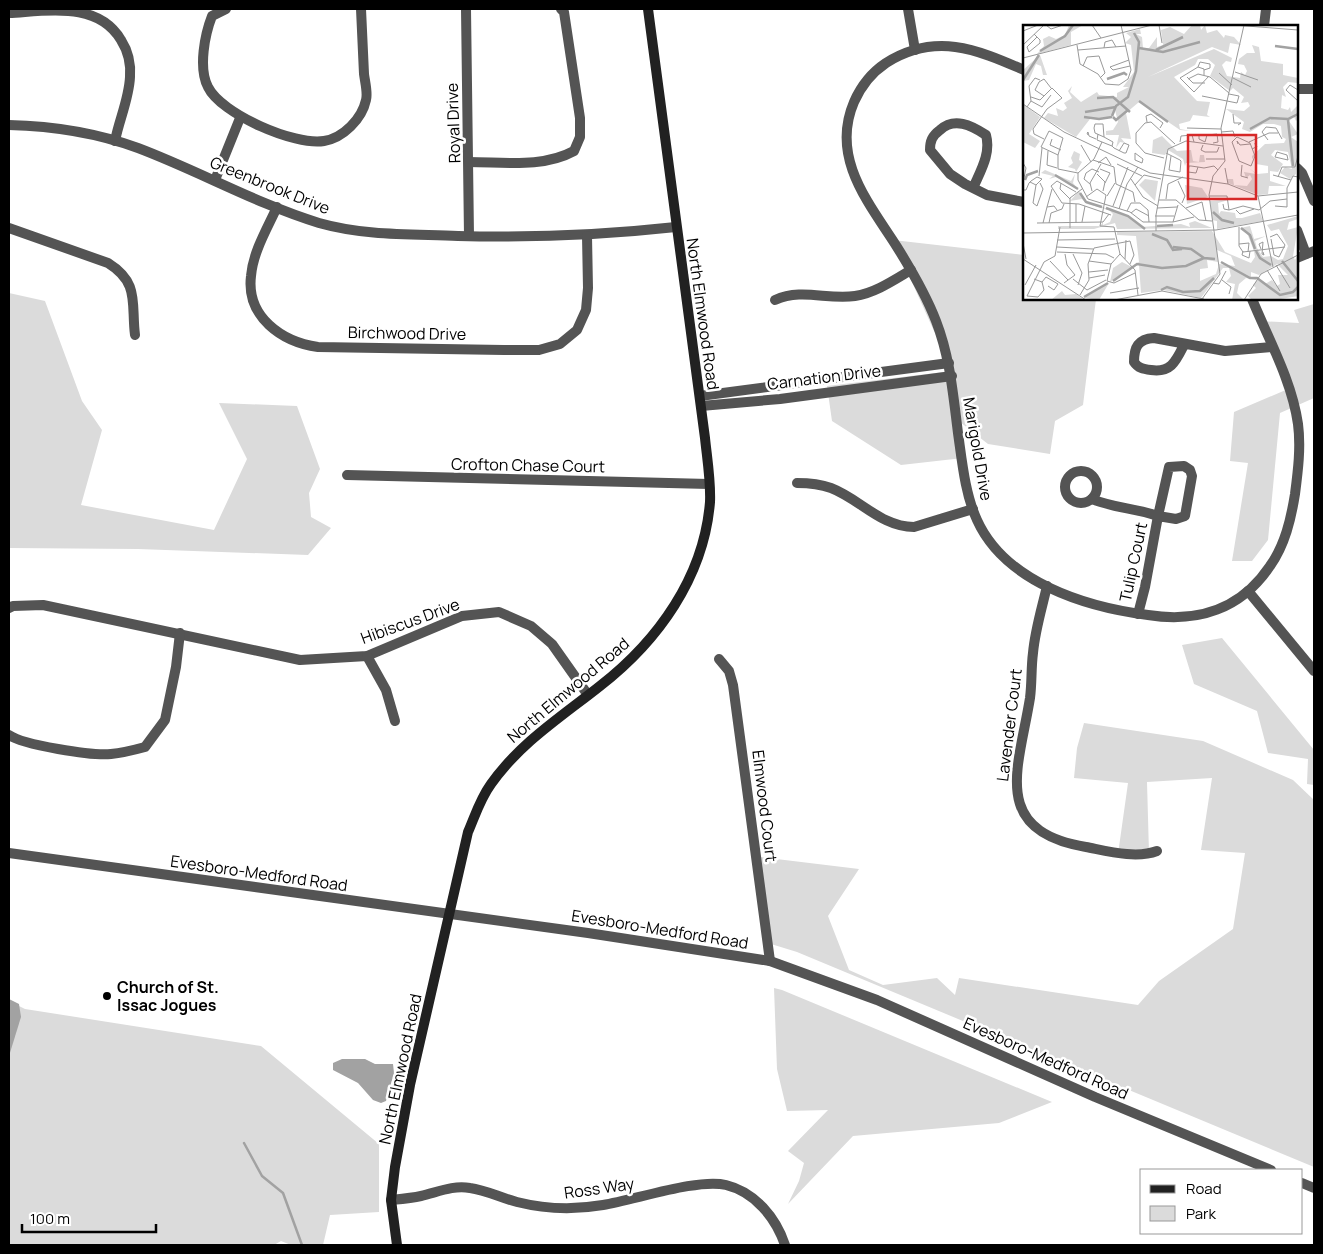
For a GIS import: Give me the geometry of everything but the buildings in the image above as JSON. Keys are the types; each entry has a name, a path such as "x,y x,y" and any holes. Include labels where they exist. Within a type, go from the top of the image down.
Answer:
{"main road":[{"name":"North Elmwood Road","path":"397,1245 391,1200 394,1167 468,832 490,786 514,754 552,721 588,695 639,652 655,634 677,602 691,572 703,538 709,509 709,484 700,401 648,9"}],"street":[{"path":"226,9 212,16 204,38 206,85 214,97 240,118 299,140 324,141 345,132 357,118 366,100 362,9"},
{"name":"Royal Drive","path":"466,9 469,236"},
{"path":"469,162 538,162 560,159 574,151 580,137 580,118 570,42 564,12 561,9"},
{"path":"908,9 915,50"},
{"path":"1264,25 1266,9"},
{"path":"9,13 81,12 101,19 117,34 127,53 130,75 115,141"},
{"name":"Marigold Drive","path":"1023,70 974,50 958,46 925,47 894,58 868,78 852,107 847,140 848,156 859,188 911,270 934,317 952,376 960,443 973,509 983,531 1002,555 1026,574 1048,586 1083,600 1138,614 1177,618 1193,617 1224,606 1248,591 1263,576 1281,547 1291,515 1297,480 1298,425 1289,390 1252,300"},
{"path":"1298,89 1314,89"},
{"path":"215,180 240,118"},
{"path":"974,186 987,154 988,143 986,135 960,123 946,125 932,137 930,150 950,174 987,195 1023,202"},
{"name":"Greenbrook Drive","path":"9,125 66,130 137,147 277,207 320,223 363,232 469,236 587,236 676,227"},
{"path":"1298,169 1302,173 1314,201"},
{"name":"Birchwood Drive","path":"277,207 253,266 250,281 252,297 261,317 277,333 296,343 318,347 539,350 560,344 577,330 586,310 588,288 587,236"},
{"path":"9,228 108,263 118,269 131,287 135,335"},
{"path":"1298,233 1306,254"},
{"path":"774,300 788,294 855,296 877,289 911,270"},
{"path":"1184,344 1174,365 1169,369 1148,370 1138,367 1134,362 1137,344 1144,339 1154,338 1225,351 1272,347"},
{"name":"Carnation Drive","path":"700,401 949,363"},
{"name":"Carnation Drive","path":"700,401 780,399 952,376"},
{"name":"Tulip Court","path":"1092,499 1103,504 1136,509 1158,516 1176,519 1185,516 1192,476 1190,470 1184,466 1169,467 1158,516 1145,587 1138,614"},
{"name":"Crofton Chase Court","path":"347,475 709,484"},
{"path":"797,483 813,483 832,488 886,521 905,527 914,527 973,509"},
{"name":"Lavender Court","path":"1048,586 1034,641 1030,694 1016,776 1021,807 1026,816 1040,831 1061,842 1126,853 1143,854 1157,851"},
{"path":"1248,591 1314,671"},
{"name":"Hibiscus Drive","path":"9,608 13,606 43,605 300,660 367,656 462,616 499,612 531,626 552,644 588,695"},
{"path":"9,735 15,740 62,749 110,754 146,748 165,720 176,667 180,633"},
{"path":"367,656 386,690 395,721"},
{"name":"Elmwood Court","path":"719,659 729,671 733,685 770,961"},
{"name":"Evesboro-Medford Road","path":"9,853 450,914 770,961 877,1000 1104,1101 1268,1169"},
{"name":"Ross Way","path":"391,1200 422,1196 459,1187 470,1188 518,1203 571,1208 606,1204 702,1184 724,1185 745,1193 761,1206 774,1222 785,1245"}],"green space":[{"path":"893,240 1023,255 1023,300 1096,300 1083,405 1055,421 1050,454 988,444 960,422 963,458 901,465 832,421 827,386 952,371"},
{"path":"9,293 45,301 82,401 102,430 81,505 214,530 247,459 219,403 297,406 320,469 309,493 311,517 331,528 308,555 138,549 9,548"},
{"path":"1314,304 1314,398 1280,413 1268,540 1252,561 1232,561 1248,463 1230,461 1234,412 1288,389 1259,321 1299,323 1294,310"},
{"path":"1222,638 1314,750 1314,785 1307,784 1308,759 1268,753 1257,711 1194,684 1182,645"},
{"path":"1084,723 1203,741 1293,780 1314,800 1314,1167 797,952 771,944 760,857 859,869 828,916 849,970 883,985 937,978 955,995 959,978 1138,1005 1159,981 1233,929 1245,853 1201,850 1212,778 1147,782 1149,853 1118,854 1128,783 1074,778 1077,748"},
{"path":"774,988 1052,1102 999,1123 853,1136 788,1204 799,1181 804,1163 788,1151 828,1110 787,1111 777,1069"},
{"path":"9,1001 25,1009 261,1046 379,1144 379,1212 330,1215 323,1245 291,1245 281,1241 274,1245 9,1245"}],"shaded area":[{"path":"9,999 19,1004 21,1017 9,1056"},
{"path":"342,1059 365,1059 375,1064 393,1064 394,1073 386,1101 381,1103 373,1100 358,1083 333,1070 333,1063"}],"waterway":[{"path":"244,1143 262,1176 283,1193 302,1245"}],"place":[{"name":"Church of St. Issac Jogues","path":"107,996"}]}
